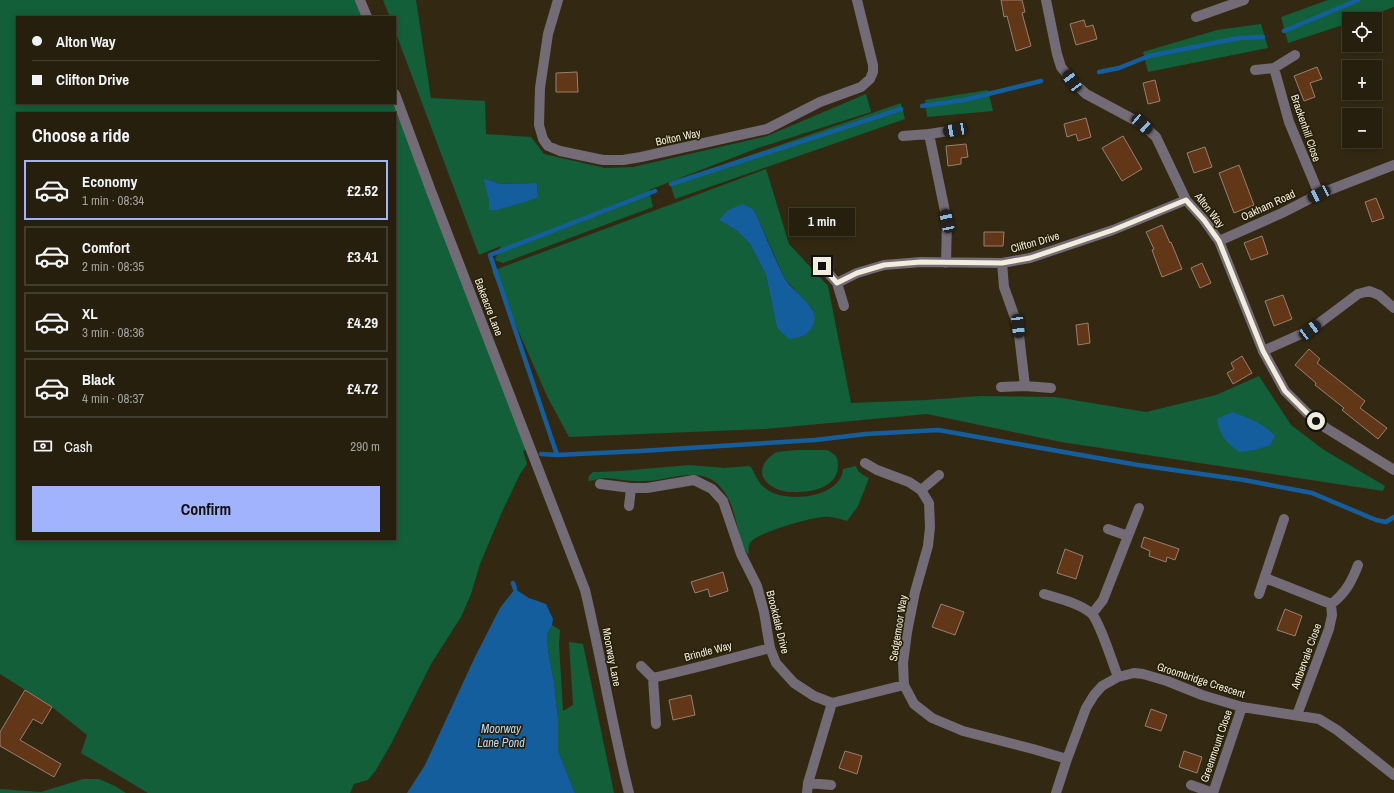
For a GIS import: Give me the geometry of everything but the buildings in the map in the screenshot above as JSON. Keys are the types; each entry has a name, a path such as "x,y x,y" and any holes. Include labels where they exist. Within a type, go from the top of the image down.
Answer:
{"street":[{"path":"360,0 367,16"},
{"name":"Bolton Way","path":"558,0 548,34 540,88 539,125 543,139 548,146 560,151 603,160 623,160 641,157 767,129 820,102 861,87 870,79 873,72 873,65 857,0"},
{"name":"Alton Way","path":"1046,0 1057,54 1062,67 1072,81 1086,94 1142,124 1156,137 1186,200 1204,220 1219,241 1263,351 1285,391 1307,413 1340,438 1394,470"},
{"path":"1196,17 1222,4 1244,0"},
{"path":"1255,70 1274,68 1295,55"},
{"name":"Brackenhill Close","path":"1274,68 1289,122 1319,194"},
{"name":"Bakeacre Lane","path":"396,97 561,529"},
{"path":"903,136 955,130"},
{"path":"929,134 947,221 946,263"},
{"name":"Oakham Road","path":"1219,241 1282,213 1319,194 1394,165"},
{"name":"Clifton Drive","path":"837,283 857,273 884,265 921,262 1002,263 1030,258 1113,230 1186,200"},
{"path":"1002,263 1004,287 1018,326 1025,386"},
{"path":"822,266 837,283 844,306"},
{"path":"1263,351 1310,330 1358,294 1368,290 1378,295 1394,308"},
{"path":"1001,387 1025,386 1051,388"},
{"path":"865,463 877,470 909,482 921,490 939,475"},
{"name":"Brookdale Drive","path":"600,484 631,488 647,488 694,480 712,489 724,501 741,554 757,586 764,612 770,648 776,663 794,684 814,696 832,703"},
{"path":"629,506 631,488"},
{"name":"Sedgemoor Way","path":"921,490 929,503 930,527 928,546 907,632 903,663 904,685 914,704 932,718 963,731 1067,759"},
{"path":"1092,614 1103,600 1139,508"},
{"path":"1259,594 1284,519"},
{"name":"Moorway Lane","path":"561,529 585,590 617,744 629,793"},
{"path":"1108,529 1128,536"},
{"path":"1265,578 1331,604 1339,599 1352,581 1358,565"},
{"path":"1044,594 1079,606 1092,614 1100,630 1118,677"},
{"name":"Ambervale Close","path":"1297,715 1329,629 1332,615 1331,604"},
{"name":"Brindle Way","path":"653,678 770,648"},
{"path":"641,666 653,678 656,724"},
{"name":"Groombridge Crescent","path":"1056,793 1086,708 1094,695 1102,686 1118,677 1134,673 1143,674 1166,681 1202,695 1242,707 1319,719 1337,730 1394,775"},
{"path":"831,785 808,788 832,703 904,685"},
{"name":"Greenmount Close","path":"1191,785 1213,793 1242,707"}],"green space":[{"path":"0,0 360,0 366,16 16,16 16,104 395,104 531,448 523,451 527,464 520,474 501,514 480,564 471,594 461,617 431,664 391,744 376,770 368,780 354,784 350,793 148,793 81,753 87,735 52,707 0,674"},
{"path":"383,0 416,0 431,98 485,101 486,134 531,137 544,154 605,168 633,167 767,136 866,94 871,112 758,148 649,190 653,207 503,263 495,260 501,246 479,255 396,34 396,16 390,16","holes":["486,179 501,184 537,183 538,196 493,211 489,210"]},
{"path":"1328,0 1394,0 1394,7 1380,12 1342,12 1342,25 1288,43 1281,17"},
{"path":"1261,24 1268,48 1148,72 1143,52 1217,30"},
{"path":"988,90 993,111 927,117 925,100"},
{"path":"901,103 905,119 675,199 670,183"},
{"path":"766,169 789,244 828,286 851,403 980,396 1055,397 1146,412 1216,395 1259,376 1291,425 1324,450 1385,486 1383,491 1061,442 927,414 765,429 569,437 547,396 492,271","holes":["754,210 785,279 813,310 777,328 766,275 750,244 736,230 719,220"]},
{"path":"792,450 827,450 836,456 838,466 833,480 821,488 805,492 784,491 768,483 762,473 763,467 767,460 775,453"},
{"path":"690,465 724,468 749,466 765,488 773,493 797,497 810,496 832,487 840,479 843,469 856,466 859,472 869,478 858,506 847,521 832,517 823,517 787,525 752,540 749,545 749,553 747,554 727,496 719,485 710,479 690,475 645,481 601,478 588,481 589,476 593,472"},
{"path":"552,625 560,630 559,644 563,711 573,705 569,642 583,644 614,793 575,793 558,751 558,719 547,634"},
{"path":"83,779 99,779 126,793 0,793 0,789 41,792"}],"water":[{"path":"486,179 501,184 537,183 538,197 493,211 489,210 489,201 484,180"},
{"path":"743,204 754,210 784,277 805,300 814,313 815,320 812,327 808,333 802,336 789,339 777,328 766,275 750,244 736,230 719,220 728,210"},
{"path":"1232,412 1255,421 1270,431 1275,436 1270,445 1255,450 1239,452 1230,445 1220,430 1217,419"},
{"name":"Moorway Lane Pond","path":"515,589 529,598 546,604 553,619 552,625 547,634 558,719 558,751 575,793 407,793 425,765 474,659 500,608"}],"waterway":[{"path":"1284,31 1358,0"},
{"path":"1099,72 1119,68 1149,56 1239,38 1263,37"},
{"path":"922,106 964,100 1041,81"},
{"path":"671,184 901,109"},
{"path":"557,455 490,255 655,191"},
{"path":"541,454 557,455 640,451 815,440 866,434 938,430 1138,465 1244,480 1312,493 1376,520 1386,522 1394,517"},
{"path":"513,583 515,589"}],"route":[{"path":"822,266 837,283 857,273 884,265 921,262 1002,263 1016,261 1030,258 1113,230 1165,210 1186,200 1204,220 1219,241 1263,351 1285,391 1316,421"}]}
